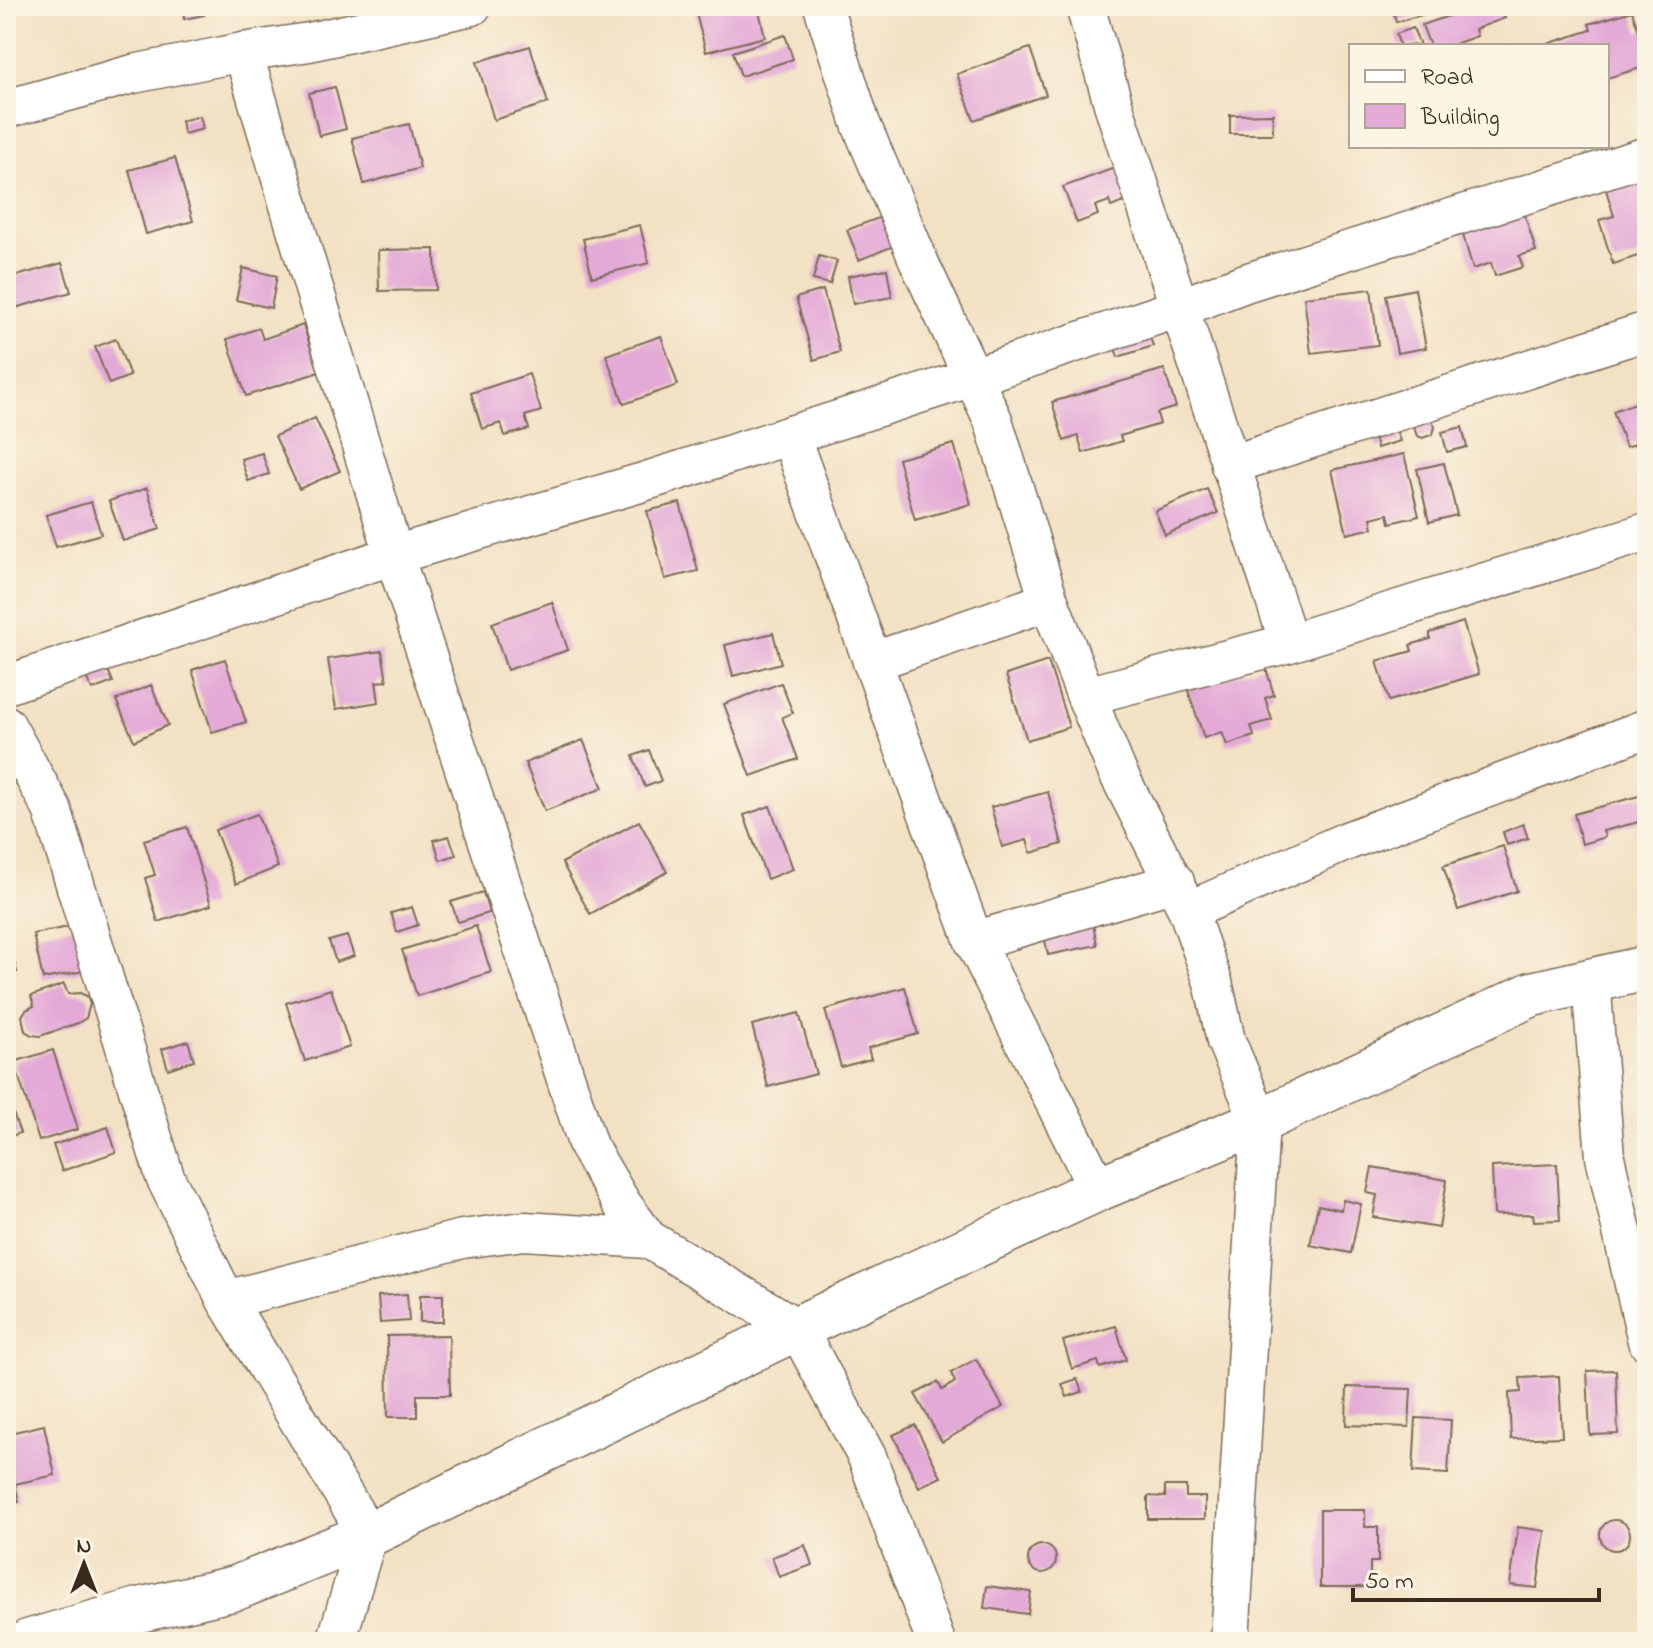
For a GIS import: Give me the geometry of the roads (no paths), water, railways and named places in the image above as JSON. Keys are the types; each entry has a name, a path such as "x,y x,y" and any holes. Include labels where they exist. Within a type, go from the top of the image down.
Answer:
{"street":[{"path":"6,109 133,74 309,42 472,6"},
{"path":"823,6 861,124 920,264 993,420 1049,601 1086,696 1117,771 1182,897 1213,982 1226,1041 1260,1121 1230,1642"},
{"path":"1085,6 1179,308 1289,643"},
{"path":"243,52 394,555 588,1146 622,1204 648,1239 797,1328 867,1457 936,1642"},
{"path":"6,685 394,555 640,483 973,377 1245,283 1647,156"},
{"path":"1230,465 1647,331"},
{"path":"790,435 974,941 1098,1189"},
{"path":"1086,696 1289,643 1647,532"},
{"path":"872,662 1049,601"},
{"path":"6,725 52,809 165,1177 226,1300 368,1535 336,1642"},
{"path":"974,941 1182,897 1347,841 1647,728"},
{"path":"28,1642 135,1611 236,1588 368,1535 797,1328 1098,1189 1260,1121 1532,994 1647,968"},
{"path":"1591,980 1605,1157 1647,1341"},
{"path":"226,1300 462,1239 494,1234 524,1231 648,1239"}]}
